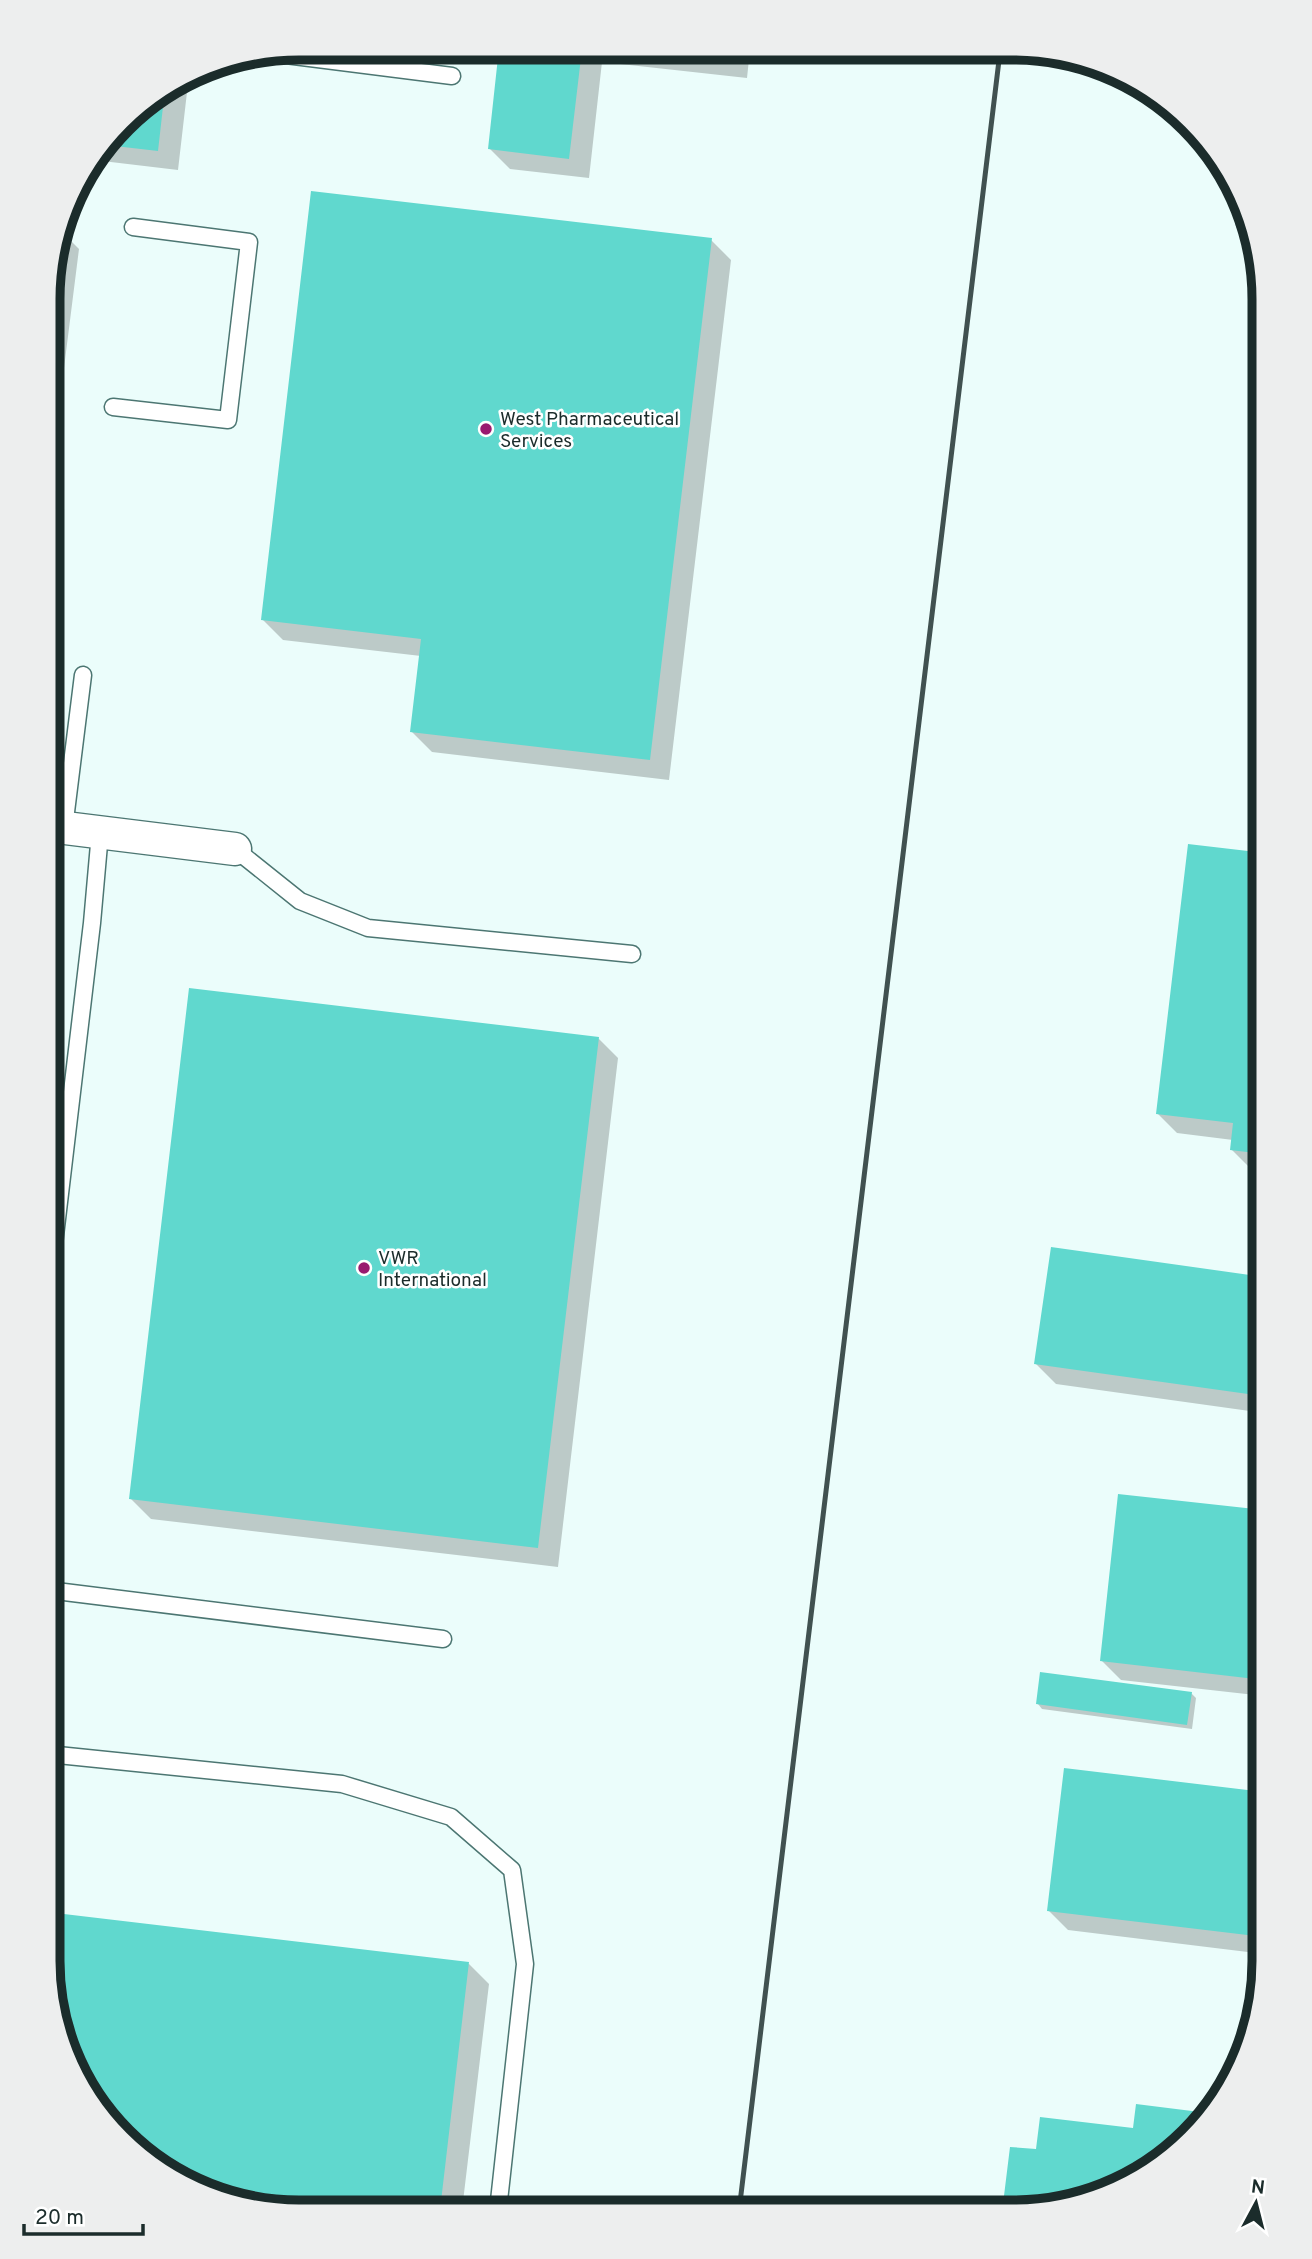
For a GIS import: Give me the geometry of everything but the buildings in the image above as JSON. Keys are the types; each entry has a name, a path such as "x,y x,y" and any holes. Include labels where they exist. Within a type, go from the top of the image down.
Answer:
{"street":[{"path":"60,827 235,849"}],"lane":[{"path":"325,60 452,76"},
{"path":"113,407 228,420 249,242 133,227"},
{"path":"60,804 83,675"},
{"path":"60,1194 100,832"},
{"path":"235,849 300,901 368,928 632,954"},
{"path":"60,1591 443,1639"},
{"path":"60,1755 342,1784 451,1817 512,1870 525,1964 499,2200"}],"railway":[{"path":"740,2200 999,60"}],"place":[{"name":"West Pharmaceutical Services","path":"486,429"},
{"name":"VWR International","path":"364,1268"}]}
